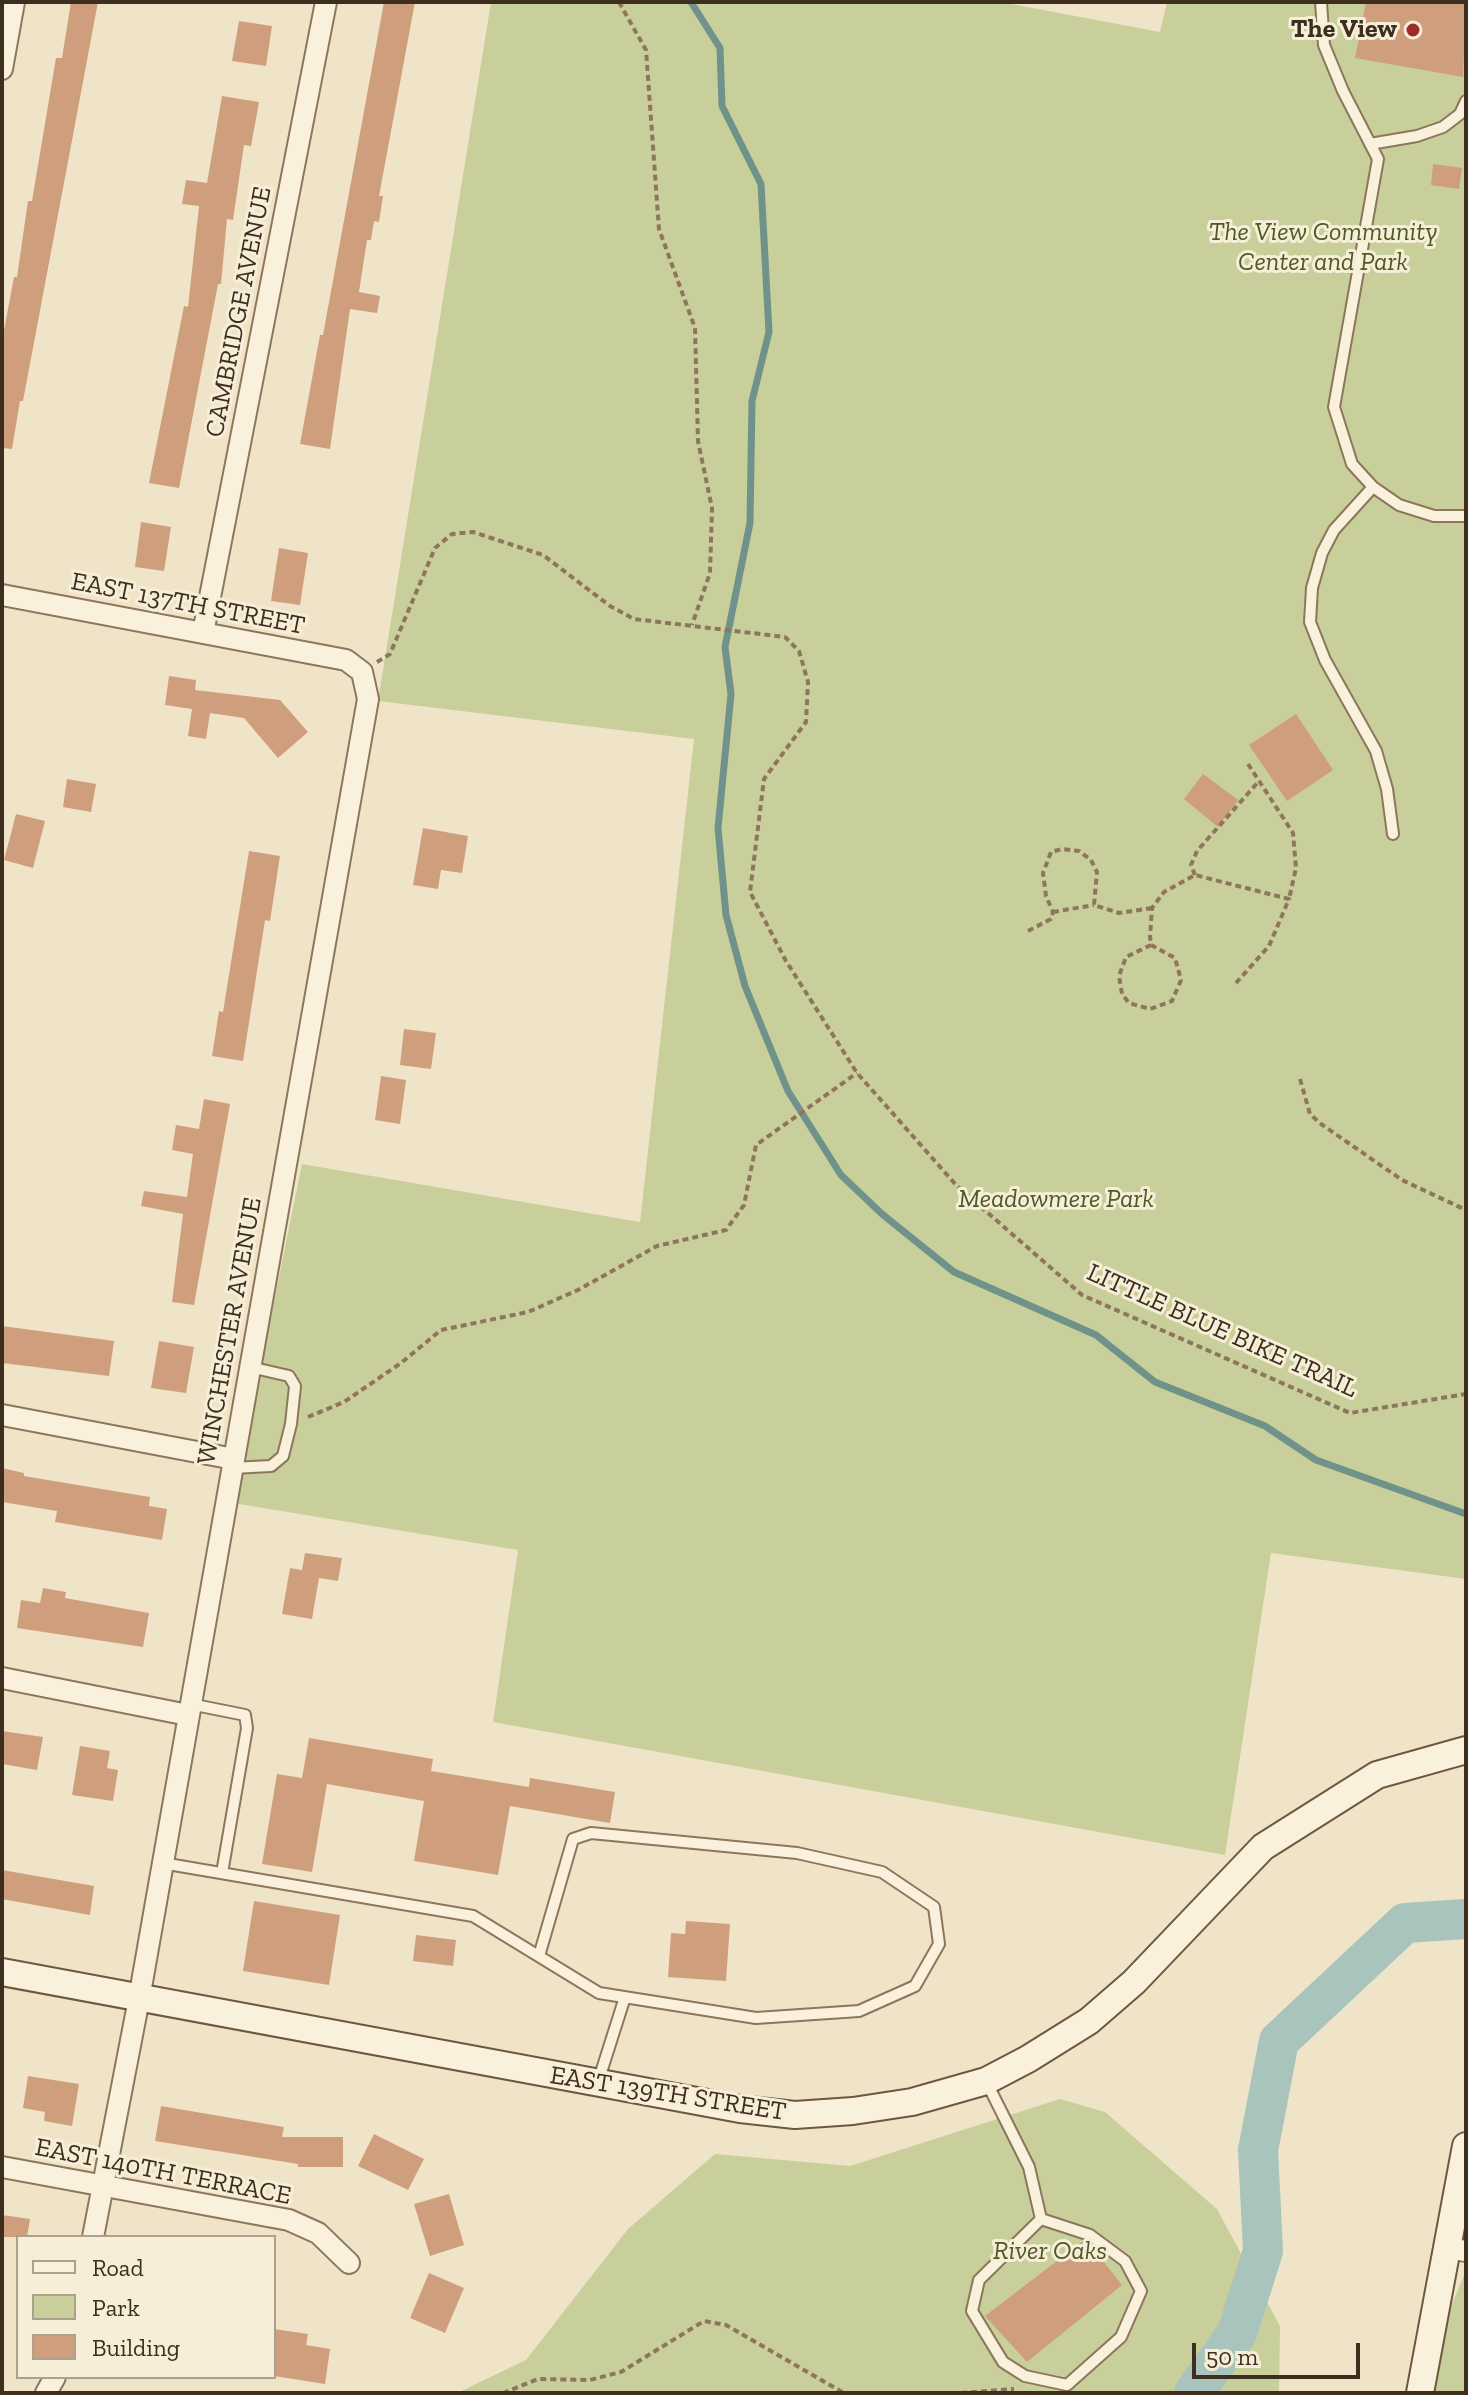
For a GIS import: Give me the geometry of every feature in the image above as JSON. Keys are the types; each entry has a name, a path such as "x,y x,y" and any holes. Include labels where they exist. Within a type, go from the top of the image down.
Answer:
{"street":[{"path":"2,69 14,2"},
{"name":"CAMBRIDGE AVENUE","path":"203,633 326,2"},
{"name":"EAST 137TH STREET","path":"2,595 346,660 362,672"},
{"name":"WINCHESTER AVENUE","path":"93,2235 139,1999 368,699 362,672"},
{"path":"2,1415 233,1464"},
{"path":"2,1678 189,1710"},
{"name":"EAST 139TH STREET","path":"2,1972 597,2084 795,2115 912,2102 986,2081 1089,2021 1134,1982 1263,1847 1377,1775 1466,1750"},
{"path":"1420,2393 1456,2249 1466,2146"},
{"name":"EAST 140TH TERRACE","path":"2,2167 289,2220 318,2233 349,2263"}],"lane":[{"path":"1321,2 1324,45 1378,159 1334,407 1352,464 1373,487 1399,505 1434,516 1466,516"},
{"path":"1370,144 1392,142 1443,127 1460,114 1466,101"},
{"path":"1373,487 1334,530 1322,553 1312,588 1310,622 1325,660 1376,751 1387,789 1393,834"},
{"path":"233,1464 271,1466 283,1456 291,1424 295,1386 289,1376 250,1367"},
{"path":"189,1710 245,1715 247,1728 222,1873"},
{"path":"162,1863 473,1916 599,1993 756,2018 859,2011 915,1986 939,1944 934,1907 882,1872 797,1853 591,1833 573,1839 539,1956"},
{"path":"597,2084 625,1997"},
{"path":"986,2081 1029,2167 1041,2219"},
{"path":"1041,2219 1090,2235 1125,2261 1141,2291 1121,2337 1067,2385 1025,2376 1003,2362 972,2311 979,2280 1041,2219"}],"path":[{"path":"619,2 646,50 659,229 695,328 698,441 712,508 710,573 692,625"},
{"name":"LITTLE BLUE BIKE TRAIL","path":"362,672 390,654 435,548 452,534 473,532 543,555 610,606 634,619 785,637 799,651 808,682 806,722 764,779 750,892 786,961 857,1073 957,1186 1082,1295 1350,1413 1466,1394"},
{"path":"1236,983 1269,946 1289,899 1296,868 1293,833 1248,764"},
{"path":"1195,875 1191,865 1197,851 1259,781"},
{"path":"1028,931 1051,919 1053,912 1043,873 1051,852 1062,849 1079,851 1091,860 1097,872 1094,905"},
{"path":"1151,945 1152,908 1164,892 1195,875 1289,899"},
{"path":"1053,912 1094,905 1119,913 1152,908"},
{"path":"1151,945 1175,958 1181,980 1172,1001 1150,1009 1129,1003 1122,994 1119,976 1126,957 1151,945"},
{"path":"291,1424 344,1402 401,1363 441,1330 528,1312 578,1290 657,1246 726,1230 744,1205 756,1145 832,1094 857,1073"},
{"path":"1300,1079 1310,1114 1321,1124 1402,1180 1466,1210"},
{"path":"503,2393 538,2379 590,2380 621,2372 704,2321 726,2325 844,2393"}],"green space":[{"name":"Meadowmere Park","path":"491,2 1001,2 1160,32 1167,2 1466,2 1466,1579 1271,1553 1225,1855 493,1722 518,1550 233,1503 302,1164 640,1222 694,739 378,701"},
{"name":"River Oaks","path":"1060,2099 1105,2112 1217,2209 1280,2326 1279,2393 457,2393 526,2360 628,2229 715,2154 850,2166"},
{"path":"1464,2275 1466,2393 1435,2393 1450,2309"}],"building":[{"path":"71,2 98,2 23,401 20,401 12,449 2,448 2,341 14,277 17,277 28,201 32,201 56,58 62,58"},
{"path":"384,2 415,2 379,196 383,196 379,222 374,221 371,240 367,240 359,292 380,296 377,313 350,309 330,449 300,444"},
{"name":"The View","path":"1366,2 1466,2 1463,77 1355,58"},
{"path":"239,21 272,26 266,66 232,61"},
{"path":"222,96 259,102 251,146 244,145 233,220 227,219 221,284 218,284 179,488 149,483 184,306 188,307 199,206 182,204 186,180 207,183"},
{"path":"1433,164 1462,168 1459,189 1431,185"},
{"path":"141,522 171,527 164,571 135,567"},
{"path":"279,548 308,553 300,605 271,601"},
{"path":"169,676 196,680 195,690 280,700 308,732 278,758 244,718 210,713 206,739 188,736 192,709 165,705"},
{"path":"1296,714 1333,770 1287,801 1249,745"},
{"path":"1203,774 1238,800 1218,827 1184,799"},
{"path":"67,779 96,784 91,812 63,807"},
{"path":"16,814 45,821 33,868 4,860"},
{"path":"423,828 468,836 462,873 441,870 438,889 413,885"},
{"path":"249,851 280,856 270,921 265,920 243,1061 212,1056 219,1011 223,1012"},
{"path":"404,1029 436,1033 431,1069 400,1065"},
{"path":"381,1076 406,1080 400,1124 375,1120"},
{"path":"204,1099 230,1104 194,1305 172,1302 183,1214 141,1206 144,1191 187,1197 193,1154 172,1150 176,1125 199,1129"},
{"path":"2,1326 114,1341 109,1376 2,1363"},
{"path":"159,1341 194,1347 186,1393 151,1388"},
{"path":"2,1468 24,1473 24,1476 150,1497 149,1506 167,1509 162,1540 55,1522 57,1511 2,1502"},
{"path":"305,1553 342,1558 338,1581 319,1578 312,1619 282,1614 290,1568 302,1570"},
{"path":"43,1588 66,1592 65,1598 149,1613 143,1647 17,1628 21,1600 40,1603"},
{"path":"2,1731 43,1737 37,1770 2,1764"},
{"path":"309,1738 433,1759 431,1771 529,1787 530,1778 615,1792 610,1823 510,1806 498,1875 414,1861 424,1801 327,1784 312,1872 262,1864 277,1774 302,1778"},
{"path":"80,1746 110,1751 107,1768 118,1770 113,1801 72,1795"},
{"path":"2,1870 94,1886 90,1915 2,1899"},
{"path":"254,1901 340,1915 329,1985 243,1971"},
{"path":"686,1921 730,1924 726,1981 668,1977 671,1933 685,1934"},
{"path":"416,1935 456,1940 453,1966 413,1961"},
{"path":"28,2076 79,2084 72,2126 44,2121 45,2112 23,2108"},
{"path":"161,2106 284,2127 282,2137 343,2137 343,2167 298,2167 298,2164 155,2141"},
{"path":"374,2134 424,2159 408,2190 358,2166"},
{"path":"449,2194 464,2245 430,2256 414,2204"},
{"path":"2,2215 30,2219 27,2235 2,2237"},
{"path":"1083,2241 1092,2247 1122,2285 1027,2362 985,2316"},
{"path":"429,2273 464,2288 445,2333 410,2318"},
{"path":"276,2329 308,2334 306,2345 330,2349 325,2384 276,2376"}],"waterway":[{"path":"691,2 720,48 722,106 761,184 769,332 752,401 750,523 725,647 731,694 718,828 726,915 745,986 788,1091 841,1175 882,1214 954,1272 1096,1335 1155,1382 1265,1426 1316,1460 1466,1514"},
{"path":"1194,2393 1237,2333 1263,2251 1258,2150 1279,2041 1405,1923 1466,1919"}],"place":[{"name":"The View","path":"1413,30"}],"park label":[{"name":"The View Community Center and Park","path":"1323,248"}]}
